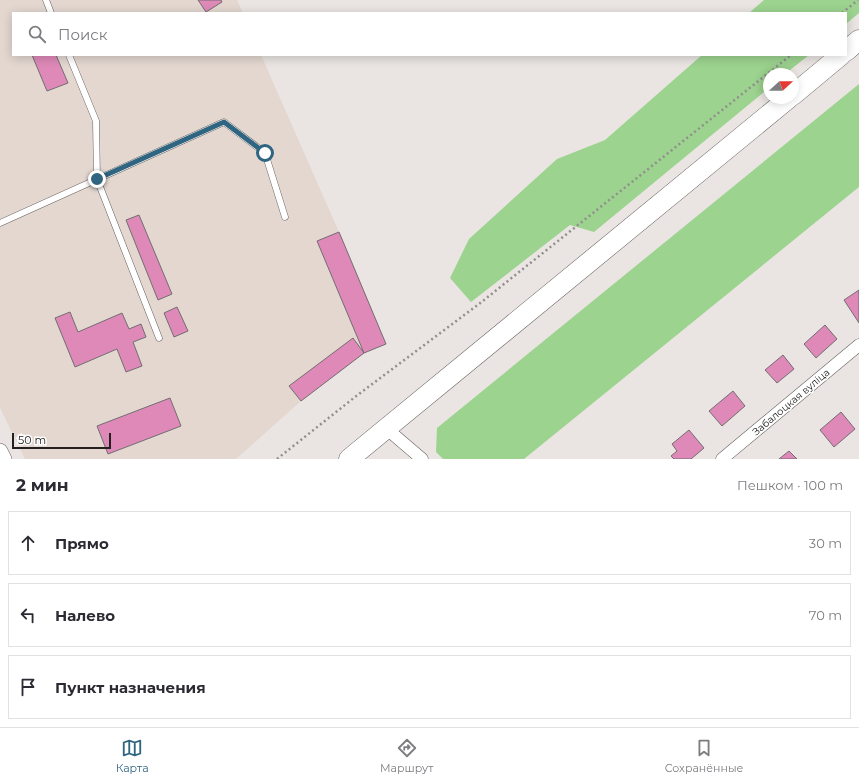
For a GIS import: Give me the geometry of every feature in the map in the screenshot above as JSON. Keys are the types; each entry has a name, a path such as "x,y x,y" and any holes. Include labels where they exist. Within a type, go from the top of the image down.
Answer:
{"main road":[{"path":"847,50 859,40"},
{"path":"799,90 840,56"},
{"path":"349,459 782,104"}],"street":[{"name":"Забалоцкая вуліца","path":"722,459 859,345"},
{"path":"387,429 422,459"},
{"path":"0,451 4,459"}],"lane":[{"path":"46,0 51,12"},
{"path":"69,56 96,121 97,179 159,338"},
{"path":"0,223 224,122 265,153 285,217"}],"path":[{"path":"843,12 858,0"},
{"path":"277,459 355,397 479,304 790,56"}],"shaded area":[{"path":"0,0 237,0 243,12 12,12 12,56 261,56 339,232 386,344 364,353 301,401 236,459 25,459 0,408"}],"green space":[{"path":"764,0 859,0 859,13 847,23 847,12 750,12"},
{"path":"701,56 808,56 793,68 763,68 763,93 594,232 570,225 471,302 450,278 469,239 557,159 605,140"},
{"path":"859,84 859,187 524,459 443,459 436,452 437,428"}],"building":[{"path":"198,0 221,0 222,2 206,12"},
{"path":"32,56 56,56 68,83 47,91"},
{"path":"139,215 172,294 158,300 126,220"},
{"path":"339,232 386,344 364,353 317,241"},
{"path":"859,290 859,323 844,300"},
{"path":"177,307 188,331 174,337 164,313"},
{"path":"70,312 78,332 122,313 129,329 141,324 146,337 133,342 142,366 126,372 117,349 75,367 55,318"},
{"path":"825,325 837,339 816,358 804,344"},
{"path":"353,338 364,353 301,401 289,386"},
{"path":"783,355 794,369 777,383 765,370"},
{"path":"733,391 745,406 722,426 709,411"},
{"path":"170,398 181,426 108,454 97,426"},
{"path":"841,412 855,429 834,447 820,430"},
{"path":"689,430 704,448 691,459 674,459 671,456 677,451 672,444"},
{"path":"789,451 797,459 779,459"}],"route":[{"path":"97,179 224,122 265,153"}]}
